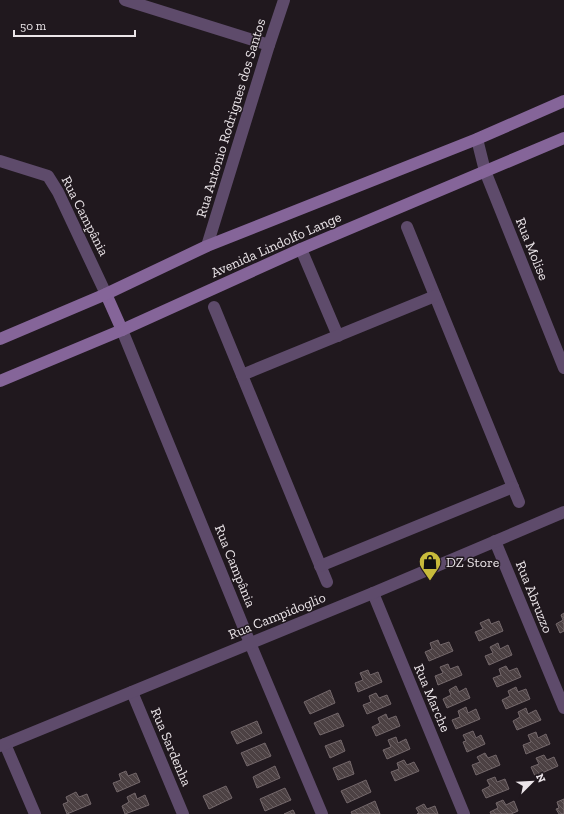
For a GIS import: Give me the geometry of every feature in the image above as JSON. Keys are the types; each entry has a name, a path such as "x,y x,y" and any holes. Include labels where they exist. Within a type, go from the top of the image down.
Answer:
{"street":[{"path":"125,0 269,45"},
{"name":"Rua Antonio Rodrigues dos Santos","path":"207,246 284,0"},
{"name":"Avenida Lindolfo Lange","path":"0,339 106,294 207,246 477,139 564,101"},
{"name":"Avenida Lindolfo Lange","path":"0,381 122,330 301,249 564,138"},
{"name":"Rua Molise","path":"477,139 485,171 564,368"},
{"name":"Rua Campânia","path":"0,161 48,176 58,192 106,294"},
{"path":"407,227 519,502"},
{"path":"301,249 338,336"},
{"path":"106,294 122,330"},
{"path":"242,375 435,296"},
{"path":"214,307 327,582"},
{"name":"Rua Campânia","path":"122,330 250,643 322,814"},
{"path":"320,566 513,487"},
{"name":"Rua Campidoglio","path":"3,745 373,593 564,512"},
{"name":"Rua Abruzzo","path":"495,542 564,708"},
{"name":"Rua Marche","path":"373,593 464,814"},
{"name":"Rua Sardenha","path":"132,692 183,814"},
{"path":"3,745 35,814"}],"building":[{"path":"564,613 564,631 560,633 556,624 563,620 561,615"},
{"path":"489,619 491,624 499,621 503,631 479,641 475,632 483,629 480,623"},
{"path":"438,640 440,645 449,642 453,651 429,661 425,652 432,649 430,643"},
{"path":"498,643 500,649 508,645 512,655 489,665 485,656 493,653 490,647"},
{"path":"448,664 450,669 458,666 462,675 438,685 435,676 443,673 440,667"},
{"path":"506,666 509,671 517,668 521,677 497,687 493,678 501,675 499,669"},
{"path":"368,670 370,675 378,672 382,682 358,692 355,683 363,680 360,673"},
{"path":"456,686 459,692 466,688 470,698 447,708 443,699 451,695 449,690"},
{"path":"516,687 518,692 526,689 530,699 506,709 502,700 510,696 508,691"},
{"path":"330,690 335,703 310,714 304,702"},
{"path":"376,693 379,698 387,695 391,704 367,714 363,705 371,702 369,696"},
{"path":"466,707 468,713 476,709 480,719 456,729 452,720 460,717 458,711"},
{"path":"526,708 528,714 536,710 541,720 517,730 513,721 520,717 518,712"},
{"path":"338,713 344,726 320,735 314,723"},
{"path":"386,714 388,719 396,716 400,726 376,736 372,727 380,723 378,718"},
{"path":"257,721 262,733 237,744 231,732"},
{"path":"473,731 476,738 481,735 485,744 467,752 463,742 466,741 463,735"},
{"path":"536,732 538,738 546,734 550,744 526,754 523,745 531,742 528,735"},
{"path":"396,737 398,743 406,739 410,749 387,759 383,750 391,747 388,740"},
{"path":"341,740 345,751 330,758 325,746"},
{"path":"265,743 271,756 247,766 241,753"},
{"path":"485,753 488,758 496,755 500,765 476,775 472,765 480,762 477,757"},
{"path":"544,755 547,760 554,757 558,766 535,776 531,767 539,764 536,758"},
{"path":"404,760 407,765 414,762 419,771 395,781 391,772 399,769 397,763"},
{"path":"350,761 354,774 338,780 333,768"},
{"path":"275,766 280,778 257,788 253,777"},
{"path":"126,771 128,776 136,773 140,782 117,792 113,783 121,780 119,774"},
{"path":"495,777 497,782 505,779 509,789 486,798 482,790 490,786 487,780"},
{"path":"366,780 371,792 347,803 341,791"},
{"path":"226,786 232,798 209,809 203,796"},
{"path":"285,788 291,800 265,811 260,799"},
{"path":"76,792 79,797 87,794 91,804 67,814 63,804 68,802 66,797"},
{"path":"135,793 137,799 145,795 149,805 125,814 122,806 129,802 127,797"},
{"path":"564,799 564,814 559,814 556,809 559,808 557,802"},
{"path":"503,800 506,805 514,801 518,811 511,814 491,814 490,812 498,808 496,803"},
{"path":"375,801 380,814 352,814 351,812"},
{"path":"424,804 427,809 435,806 438,814 417,814 419,813 416,808"},
{"path":"293,810 295,814 284,814"}],"place":[{"name":"DZ Store","path":"430,582"}]}
